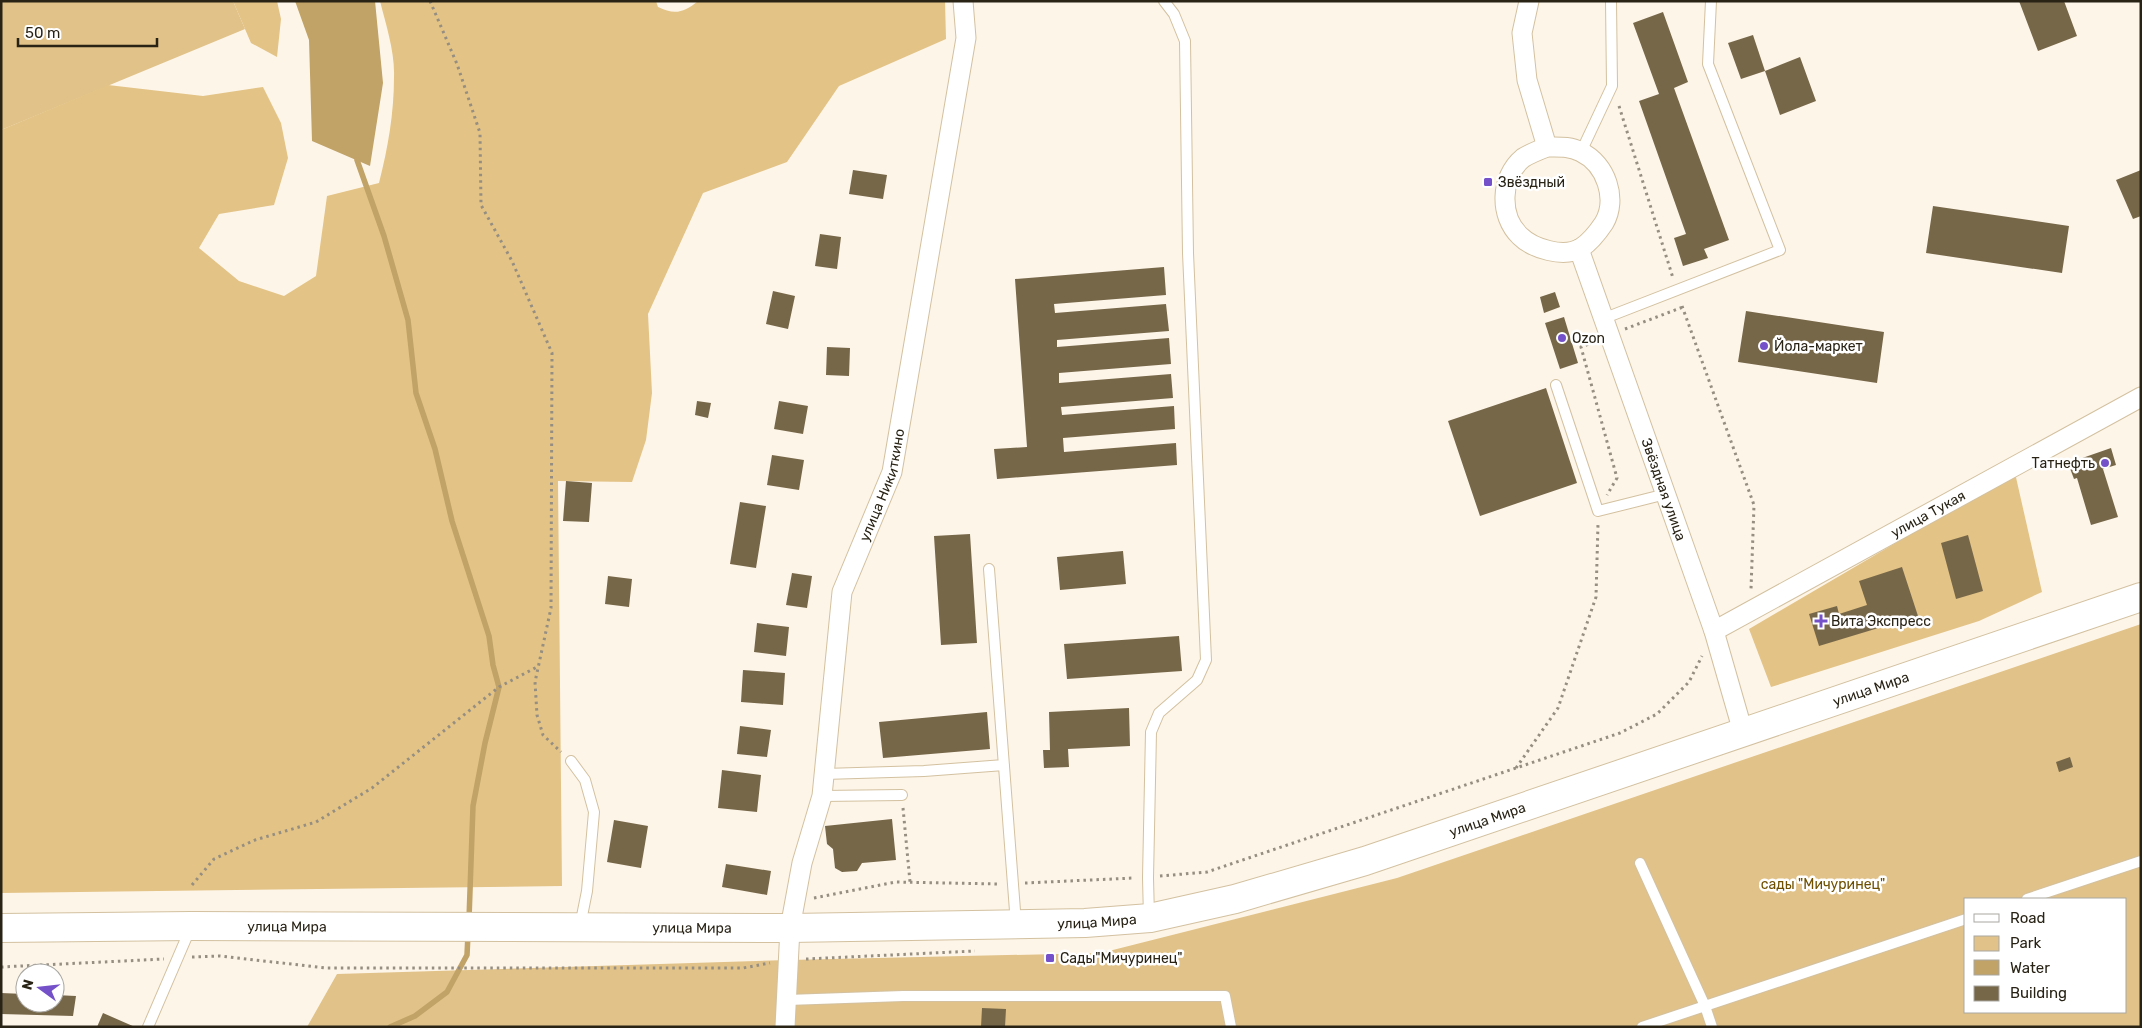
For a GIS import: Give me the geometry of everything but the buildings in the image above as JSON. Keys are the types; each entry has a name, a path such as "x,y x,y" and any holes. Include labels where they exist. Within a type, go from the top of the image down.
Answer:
{"main road":[{"name":"улица Мира","path":"1,928 191,926 790,928 1016,925 1086,923 1150,918 1235,899 1365,861 2141,597"}],"street":[{"name":"улица Никиткино","path":"785,1027 790,928 802,863 822,796 842,592 892,472 966,38 963,1"},
{"path":"1529,1 1522,33 1527,80 1547,147"},
{"path":"1547,147 1567,147 1581,152 1592,159 1603,173 1608,186 1610,198 1605,221 1598,233 1579,249 1564,252 1533,246 1520,236 1510,222 1505,206 1506,186 1513,170 1522,159 1534,151 1547,147"},
{"name":"Звёздная улица","path":"1579,249 1714,631 1743,732"},
{"name":"улица Тукая","path":"1714,631 2141,396"}],"lane":[{"path":"1150,918 1148,878 1152,732 1159,713 1197,680 1206,660 1188,253 1185,40 1174,14 1164,1"},
{"path":"1581,152 1612,86 1611,1"},
{"path":"1608,327 1677,290 1780,250 1708,64 1711,1"},
{"path":"1556,385 1598,511 1666,494"},
{"path":"989,569 1016,925"},
{"path":"571,761 584,780 594,812 586,891 580,927"},
{"path":"824,774 924,771 1004,765"},
{"path":"822,796 902,795"},
{"path":"2030,898 2141,862"},
{"path":"1640,863 1705,1006 1712,1027"},
{"path":"1642,1027 1964,921"},
{"path":"148,1027 191,926"},
{"path":"787,1000 904,996 1225,996 1231,1027"}],"path":[{"path":"430,1 457,64 480,132 481,205 512,261 552,353 551,608 535,682 537,716 543,735 571,761"},
{"path":"1612,86 1682,307 1754,505 1751,611"},
{"path":"1516,768 1558,708 1596,597 1598,511 1617,478 1581,347 1608,327 1682,307"},
{"path":"795,901 896,882 1013,884 1148,878 1207,872 1620,733 1657,714 1689,682 1714,631"},
{"path":"192,884 214,859 256,840 316,822 372,788 499,687 538,667"},
{"path":"902,795 910,882"},
{"path":"191,957 220,956 326,968 743,968 789,960 975,951"},
{"path":"1,967 171,958"}],"green space":[{"path":"1,1 233,1 245,29 1,130"},
{"name":"сады \"Мичуринец\"","path":"2141,624 2141,1027 307,1027 337,974 789,960 1101,953 1397,878"}],"shaded area":[{"path":"233,1 277,1 281,19 277,57 251,43"},
{"path":"380,1 656,1 658,7 679,12 698,1 945,1 946,39 839,86 787,162 703,193 648,314 652,393 646,440 632,482 558,481 562,886 1,893 1,130 108,85 203,96 263,87 281,123 288,158 274,205 219,214 199,248 239,281 284,296 316,276 327,196 379,183 390,130 394,77 392,48"},
{"path":"2015,473 2042,592 1979,621 1771,687 1749,629"}],"water":[{"path":"295,1 375,1 383,83 370,166 312,141 309,40"}],"waterway":[{"path":"357,160 384,236 408,320 416,393 435,449 452,521 489,636 493,665 499,687 485,743 473,806 469,919"},
{"path":"390,1027 415,1016 447,992 467,955 468,934"}],"place":[{"name":"Звёздный","path":"1488,182"},
{"name":"Ozon","path":"1562,338"},
{"name":"Йола-маркет","path":"1764,346"},
{"name":"Татнефть","path":"2105,463"},
{"name":"Вита Экспресс","path":"1821,621"},
{"name":"Сады\"Мичуринец\"","path":"1050,958"}]}
